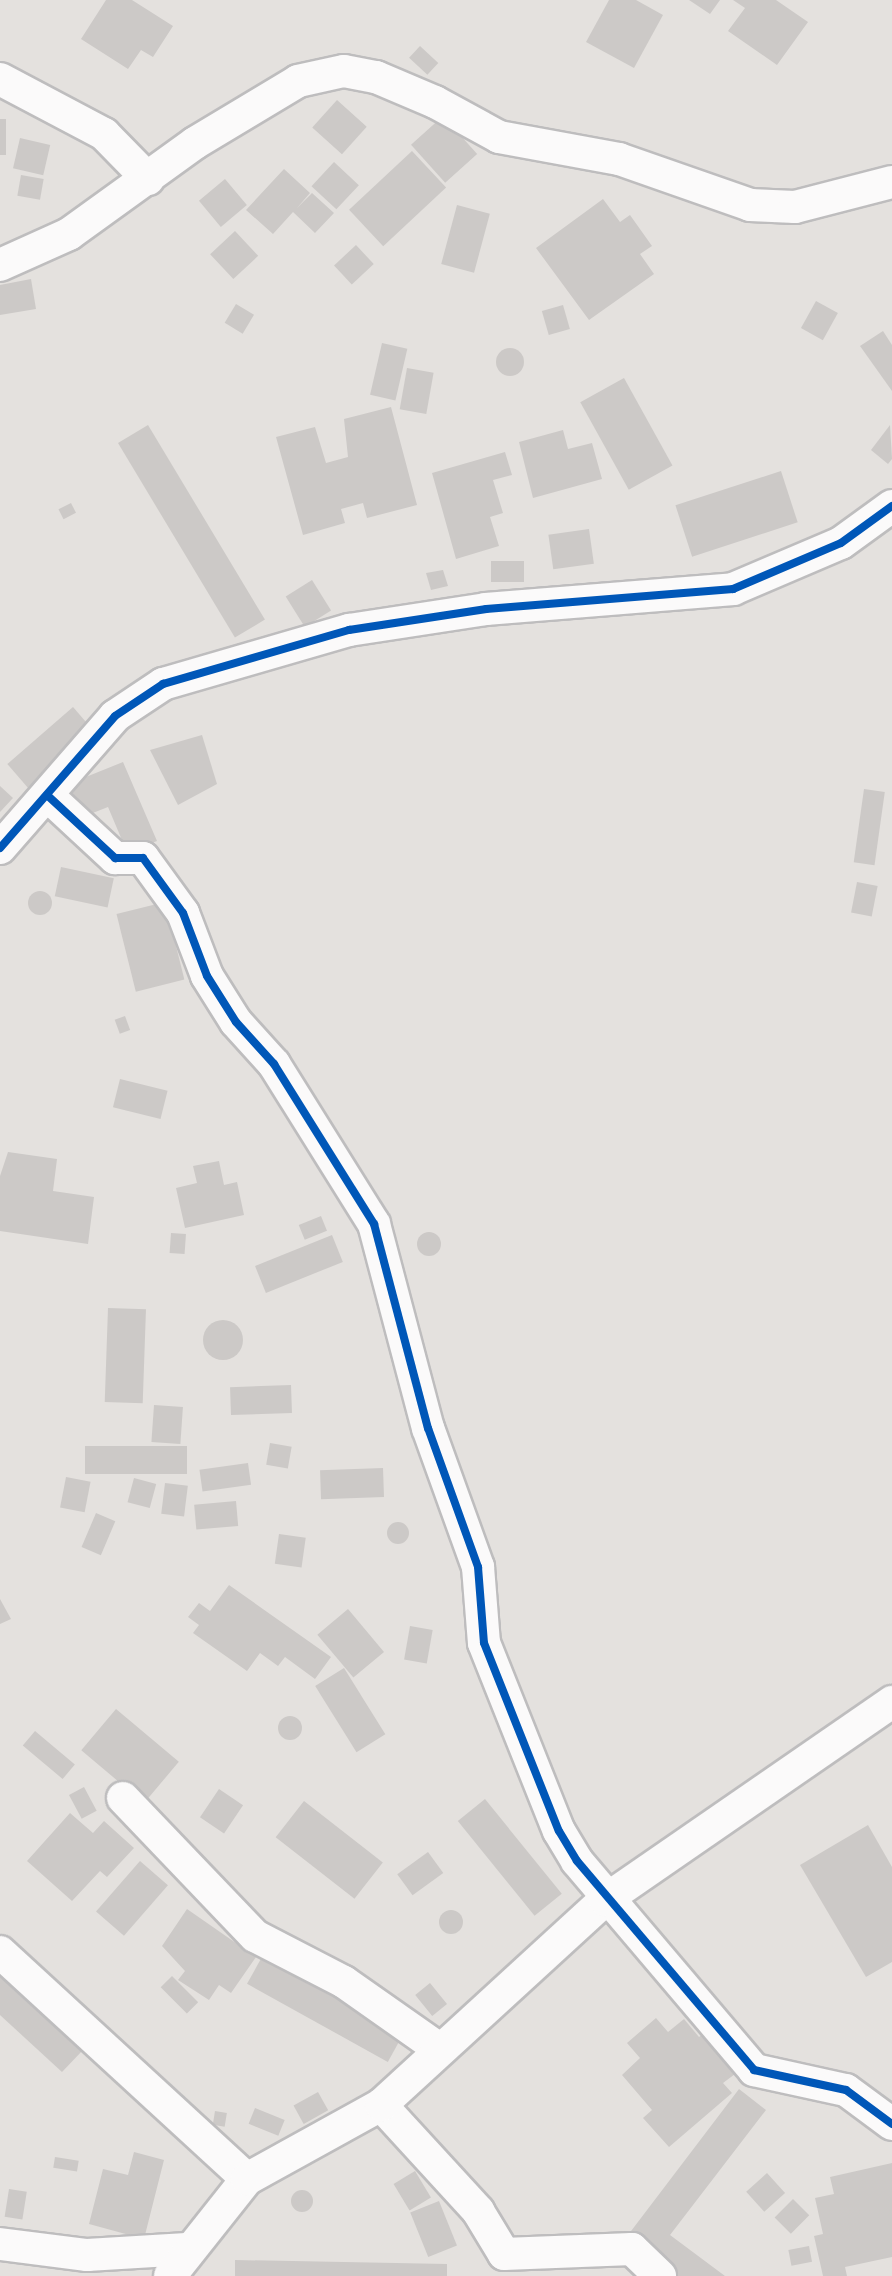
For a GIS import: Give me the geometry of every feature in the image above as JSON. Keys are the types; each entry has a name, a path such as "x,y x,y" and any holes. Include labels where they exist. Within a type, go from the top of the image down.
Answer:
{"street":[{"path":"0,265 69,234 148,180 195,143 298,81 344,71 368,74 435,102 499,137 619,159 750,205 795,207 892,182"},
{"path":"0,79 104,134 148,180"},
{"path":"0,848 115,716 164,684 209,668 349,630 486,609 733,589 841,543 892,506"},
{"path":"47,795 115,858 143,858 183,913 207,976 236,1022 274,1064 374,1224 428,1428 478,1568 484,1643 559,1831 606,1900 754,2070 846,2090 892,2124"},
{"path":"170,2276 187,2249 247,2179 381,2105 438,2048 606,1900 892,1702"},
{"path":"123,1798 255,1936 344,1982 438,2048"},
{"path":"0,1952 247,2179"},
{"path":"381,2105 478,2211 504,2254 632,2249 660,2276"},
{"path":"0,2244 87,2255 187,2249"}],"building":[{"path":"106,0 132,0 173,26 153,57 141,50 128,69 81,39"},
{"path":"609,0 636,0 663,15 634,68 586,42"},
{"path":"689,0 720,0 710,14"},
{"path":"733,0 776,0 808,22 777,65 728,31 745,8"},
{"path":"420,46 438,63 427,75 409,58"},
{"path":"337,100 367,127 342,154 312,127"},
{"path":"443,116 477,154 445,183 411,145"},
{"path":"0,119 6,119 6,155 0,155"},
{"path":"20,138 50,145 43,175 13,168"},
{"path":"412,151 446,188 383,246 349,210"},
{"path":"334,162 359,185 336,209 311,186"},
{"path":"284,169 310,193 297,208 312,193 334,213 315,233 293,212 273,234 246,210"},
{"path":"21,175 44,179 40,200 17,196"},
{"path":"225,179 247,205 221,227 199,201"},
{"path":"603,199 620,222 630,215 652,246 640,254 654,274 589,320 536,248"},
{"path":"457,205 490,214 474,273 441,264"},
{"path":"235,231 258,256 233,279 210,254"},
{"path":"356,245 374,264 352,284 334,265"},
{"path":"31,279 36,309 0,315 0,285"},
{"path":"816,301 838,313 823,340 801,328"},
{"path":"236,304 254,315 243,334 225,323"},
{"path":"563,305 570,329 549,335 542,311"},
{"path":"883,331 892,345 892,391 860,346"},
{"path":"382,343 407,349 395,400 370,395"},
{"path":"510,348 520,352 524,362 520,372 510,376 500,372 496,362 500,352"},
{"path":"407,368 434,373 426,414 400,409"},
{"path":"624,378 672,465 629,490 580,402"},
{"path":"391,407 417,505 367,518 363,503 341,509 345,523 303,535 276,437 315,427 326,463 348,457 344,419"},
{"path":"148,425 265,620 235,638 118,443"},
{"path":"890,425 892,459 888,464 871,450"},
{"path":"563,430 568,449 592,443 602,479 533,498 519,442"},
{"path":"505,452 512,475 493,480 503,513 490,517 499,546 456,559 432,473"},
{"path":"781,471 798,522 692,557 675,505"},
{"path":"71,503 76,513 64,519 59,509"},
{"path":"589,529 594,564 553,569 548,535"},
{"path":"491,561 524,561 524,582 491,582"},
{"path":"443,570 448,586 431,590 426,573"},
{"path":"312,580 331,611 305,627 286,596"},
{"path":"73,707 94,731 28,788 7,764"},
{"path":"202,735 217,784 178,805 150,750"},
{"path":"123,762 157,841 127,852 108,807 80,818 66,785"},
{"path":"0,786 13,798 0,812"},
{"path":"864,789 885,792 874,865 854,862"},
{"path":"61,867 114,878 108,908 55,896"},
{"path":"857,882 878,886 872,916 851,912"},
{"path":"40,891 48,895 52,903 48,911 40,915 32,911 28,903 32,895"},
{"path":"165,902 184,980 136,992 116,914"},
{"path":"125,1016 130,1030 120,1034 115,1020"},
{"path":"120,1079 168,1091 161,1119 113,1107"},
{"path":"8,1152 57,1159 53,1191 94,1197 88,1244 0,1231 0,1176"},
{"path":"219,1161 224,1185 237,1182 244,1215 185,1228 176,1188 197,1183 193,1166"},
{"path":"321,1216 327,1231 305,1240 299,1225"},
{"path":"429,1232 437,1236 441,1244 437,1252 429,1256 421,1252 417,1244 421,1236"},
{"path":"171,1233 186,1234 185,1254 170,1253"},
{"path":"332,1235 343,1262 266,1293 255,1266"},
{"path":"108,1308 146,1309 143,1403 105,1402"},
{"path":"223,1320 237,1326 243,1340 237,1354 223,1360 209,1354 203,1340 209,1326"},
{"path":"291,1385 292,1413 231,1415 230,1387"},
{"path":"154,1405 183,1407 180,1444 151,1442"},
{"path":"270,1443 292,1447 288,1468 266,1465"},
{"path":"85,1446 187,1446 187,1474 85,1474"},
{"path":"248,1463 251,1485 203,1492 199,1470"},
{"path":"383,1468 384,1497 321,1499 320,1470"},
{"path":"66,1477 91,1482 85,1512 60,1507"},
{"path":"134,1478 156,1484 150,1508 128,1502"},
{"path":"165,1483 188,1486 184,1517 161,1514"},
{"path":"236,1501 238,1526 196,1530 194,1505"},
{"path":"96,1513 115,1521 101,1555 82,1547"},
{"path":"394,1522 402,1522 409,1529 409,1537 402,1544 394,1544 387,1537 387,1529"},
{"path":"279,1534 306,1538 302,1567 275,1564"},
{"path":"229,1585 331,1657 315,1679 285,1657 278,1666 260,1653 247,1671 193,1633 199,1625 188,1617 199,1603 210,1611"},
{"path":"0,1599 11,1619 0,1624"},
{"path":"348,1609 384,1652 353,1678 317,1635"},
{"path":"410,1626 433,1630 427,1663 404,1659"},
{"path":"344,1668 385,1734 357,1752 315,1686"},
{"path":"116,1709 179,1762 144,1803 81,1750"},
{"path":"290,1716 298,1720 302,1728 298,1736 290,1740 282,1736 278,1728 282,1720"},
{"path":"35,1731 75,1764 63,1779 23,1746"},
{"path":"84,1787 97,1811 82,1819 69,1795"},
{"path":"219,1789 243,1805 224,1833 200,1817"},
{"path":"485,1799 562,1894 535,1916 458,1821"},
{"path":"304,1801 383,1863 354,1899 276,1837"},
{"path":"70,1813 93,1833 104,1821 134,1848 107,1877 100,1871 72,1901 27,1861"},
{"path":"868,1825 892,1867 892,1962 866,1977 800,1865"},
{"path":"428,1852 443,1873 413,1895 397,1874"},
{"path":"140,1861 168,1885 124,1936 96,1912"},
{"path":"187,1909 256,1957 231,1993 219,1985 209,2000 178,1980 185,1971 162,1946"},
{"path":"451,1910 459,1914 463,1922 459,1930 451,1934 443,1930 439,1922 443,1914"},
{"path":"263,1955 404,2033 388,2062 247,1984"},
{"path":"0,1973 83,2050 62,2072 0,2015"},
{"path":"172,1976 198,2002 187,2013 161,1987"},
{"path":"430,1983 447,2004 432,2016 415,1995"},
{"path":"656,2018 668,2032 684,2019 699,2037 706,2032 735,2074 723,2083 732,2093 669,2147 643,2118 652,2110 622,2075 640,2058 627,2043"},
{"path":"739,2089 766,2110 670,2235 725,2276 673,2276 625,2239"},
{"path":"318,2092 328,2110 304,2124 294,2106"},
{"path":"255,2108 285,2120 278,2136 249,2124"},
{"path":"215,2111 227,2113 225,2127 213,2125"},
{"path":"134,2152 164,2160 144,2239 89,2224 103,2169 128,2175"},
{"path":"55,2157 79,2161 77,2172 53,2168"},
{"path":"892,2163 892,2257 845,2267 847,2276 823,2276 814,2236 823,2234 815,2198 834,2194 830,2177"},
{"path":"415,2171 431,2198 410,2210 394,2184"},
{"path":"767,2173 785,2193 764,2212 746,2192"},
{"path":"9,2189 27,2192 22,2219 5,2217"},
{"path":"298,2190 306,2190 313,2197 313,2205 306,2212 298,2212 291,2205 291,2197"},
{"path":"793,2199 809,2215 791,2234 775,2217"},
{"path":"439,2201 457,2246 428,2257 410,2213"},
{"path":"809,2246 812,2262 791,2266 788,2250"},
{"path":"235,2260 447,2264 447,2276 235,2276"}],"cycle path":[{"path":"0,848 115,716 163,684 349,630 486,609 733,589 841,543 892,506"},
{"path":"47,795 115,858 143,858 183,913 207,976 236,1022 274,1064 374,1224 428,1428 478,1567 484,1643 559,1831 577,1861 754,2070 846,2090 892,2124"}]}
